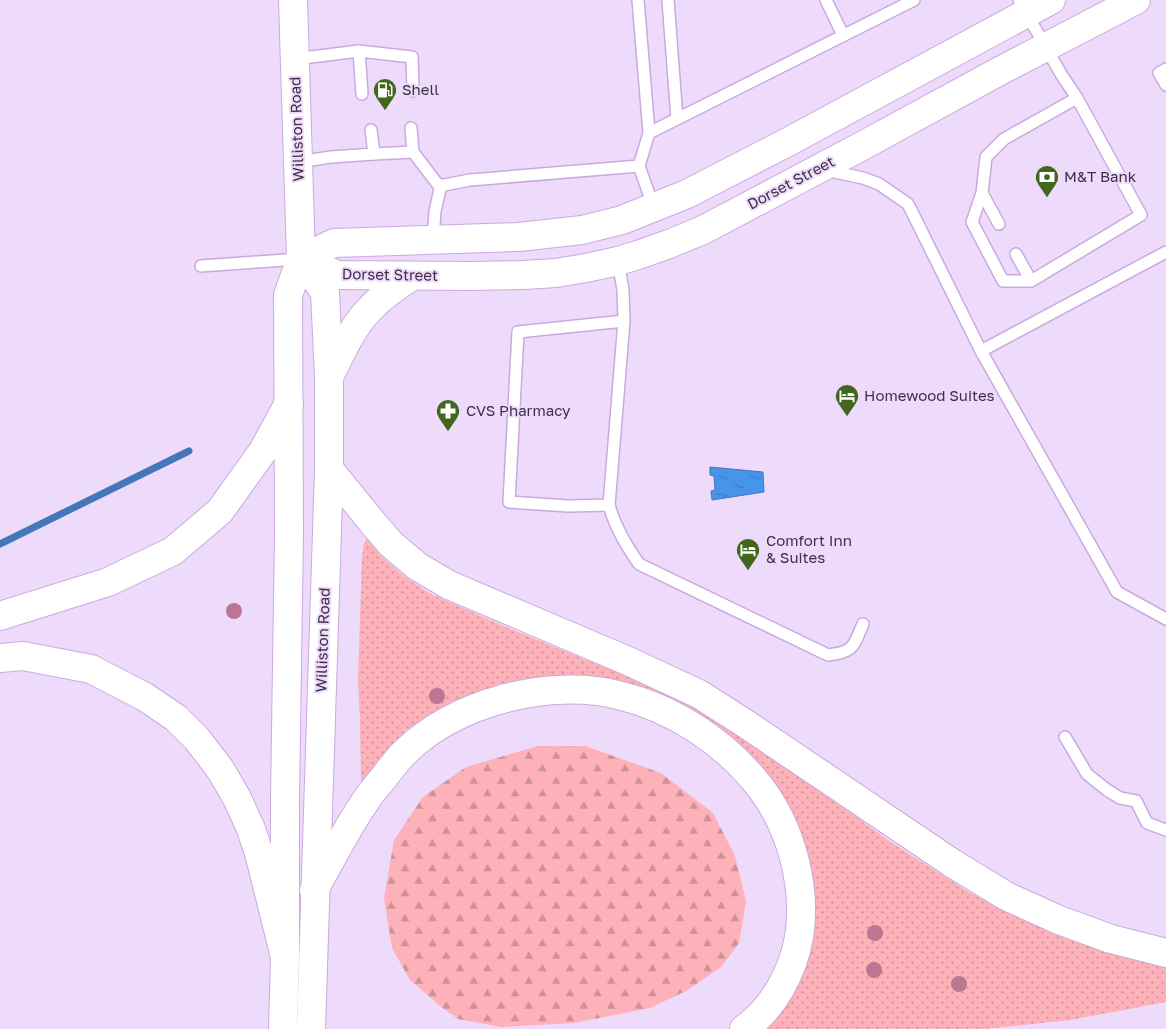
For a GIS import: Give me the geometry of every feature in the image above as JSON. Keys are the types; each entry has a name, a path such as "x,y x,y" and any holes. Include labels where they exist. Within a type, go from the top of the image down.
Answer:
{"main road":[{"name":"Williston Road","path":"283,1025 289,533 288,295 302,259 293,0"},
{"path":"302,259 334,243 519,237 582,230 622,220 687,194 786,143 1023,7 1051,0"},
{"name":"Dorset Street","path":"302,259 337,275 412,276 548,274 618,261 669,244 703,230 1136,0"},
{"path":"654,208 669,244"},
{"name":"Williston Road","path":"302,259 325,292 329,377 329,469 311,1025"},
{"path":"329,377 356,327 368,310 384,295 412,276"},
{"path":"0,616 108,582 173,551 220,511 263,451 289,403"},
{"path":"329,469 391,544 417,566 449,585 628,661 699,694 952,863 1006,896 1059,920 1102,936 1166,953"},
{"path":"0,658 23,656 91,669 145,697 176,718 197,739 220,769 237,798 251,829 259,853 285,957"},
{"path":"314,890 367,799 403,754 424,736 445,722 469,710 494,702 520,694 545,691 569,690 616,694 640,701 669,713 696,728 743,767 761,788 777,814 797,867 801,896 801,926 793,960 781,988 772,1001 744,1029"}],"lane":[{"path":"638,0 649,133 638,166 654,208"},
{"path":"668,0 677,119"},
{"path":"826,0 843,35"},
{"path":"649,133 914,0"},
{"path":"1023,7 1060,74 1076,98 1141,215 1031,281 1003,281 972,222 982,193 986,157 1004,139 1076,98"},
{"path":"359,51 362,94"},
{"path":"295,59 359,51 412,57 413,91"},
{"path":"1166,69 1160,73 1166,85"},
{"path":"411,128 413,152 439,186 470,180 638,166"},
{"path":"371,130 374,154"},
{"path":"298,162 331,157 413,152"},
{"path":"818,169 863,178 878,184 908,204 981,351 1117,592 1166,619"},
{"path":"433,240 435,210 441,185"},
{"path":"982,193 999,224"},
{"path":"981,351 1166,252"},
{"path":"1016,254 1031,281"},
{"path":"201,266 302,259"},
{"path":"618,261 623,290 624,321 609,505 625,543 639,564 828,655 841,654 852,647 862,624"},
{"path":"609,505 568,506 509,502 518,332 624,321"},
{"path":"1065,737 1087,774 1120,798 1136,801 1147,823 1166,830"}],"green space":[{"path":"367,538 381,556 404,576 429,593 694,706 785,765 892,843 969,892 1018,917 1064,937 1101,949 1166,965 1166,1002 1070,1020 985,1029 759,1029 807,954 815,914 811,871 799,830 746,752 691,710 647,690 548,677 499,684 451,702 407,729 378,760 367,781 363,783 361,780 358,681 362,558 364,543"},
{"path":"538,746 585,746 661,773 713,813 735,856 746,901 739,943 722,966 688,990 650,1008 574,1023 501,1027 458,1019 410,980 392,948 384,898 394,840 423,797 466,767"}],"water":[{"path":"710,467 763,472 764,492 712,500 711,491 715,490 714,476 710,475"}],"waterway":[{"path":"0,544 189,451"}],"place":[{"name":"Shell","path":"385,111"},
{"name":"M&T Bank","path":"1047,198"},
{"name":"Homewood Suites","path":"847,417"},
{"name":"CVS Pharmacy","path":"448,432"},
{"name":"Comfort Inn & Suites","path":"748,571"}]}
